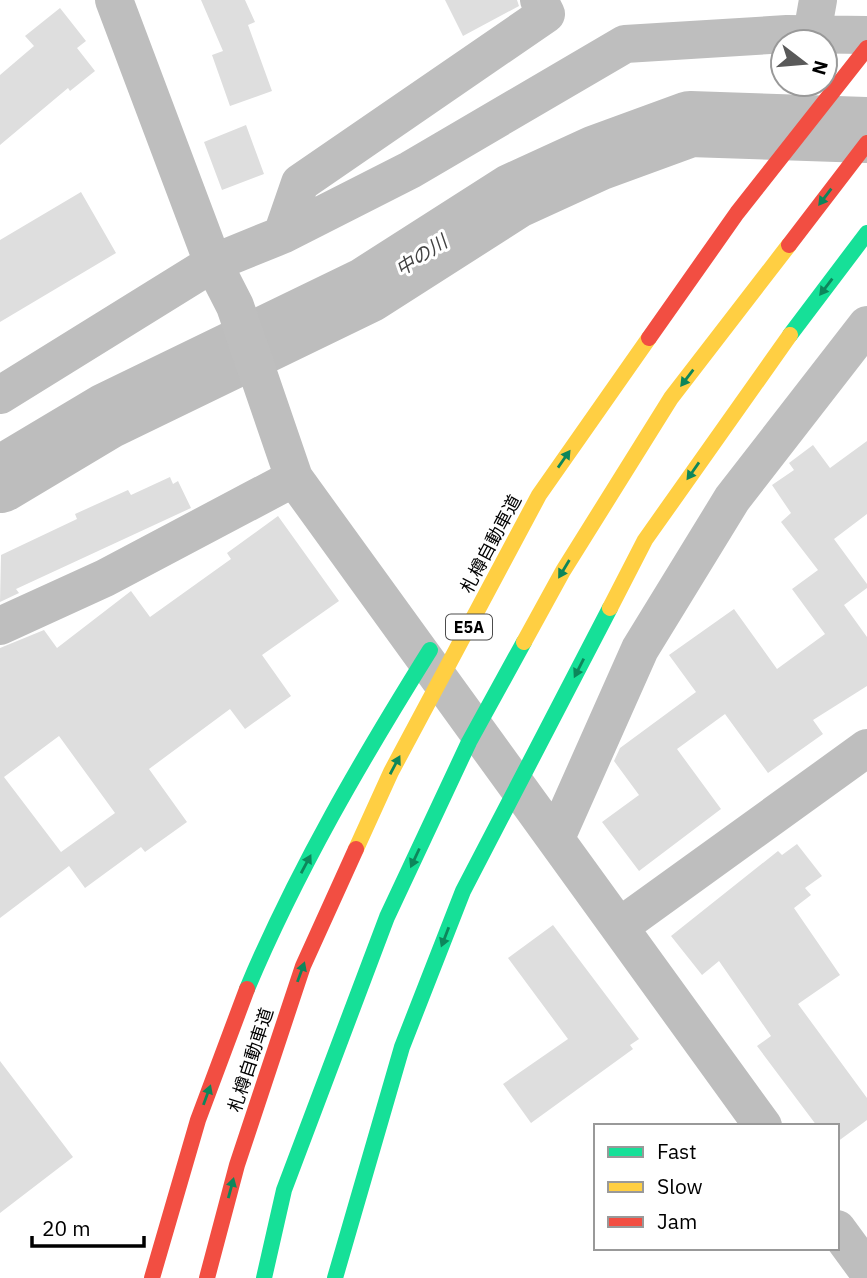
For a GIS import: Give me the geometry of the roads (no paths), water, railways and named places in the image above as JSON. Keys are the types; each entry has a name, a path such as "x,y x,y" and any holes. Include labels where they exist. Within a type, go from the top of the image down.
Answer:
{"highway":[{"name":"札樽自動車道","path":"207,1278 237,1165 303,966 391,772 539,495 737,213 867,48"},
{"path":"264,1278 284,1190 387,917 469,742 563,570 671,398 867,143"},
{"path":"335,1278 402,1047 463,891 645,540 760,375 867,233"},
{"path":"461,605 539,495"},
{"path":"152,1278 198,1120 233,1021 274,924 370,744 438,638"}],"street":[{"path":"114,0 213,263 235,306 273,408 295,478 761,1124"},
{"path":"282,235 300,183 546,14 539,0"},
{"path":"0,395 213,263 282,235 410,170 625,44 815,17 867,35"},
{"path":"556,838 640,649 732,499 867,325"},
{"path":"0,626 105,578 295,478"},
{"path":"619,927 867,748"},
{"path":"839,1232 867,1270"}],"waterway":[{"name":"中の川","path":"0,480 107,416 367,290 514,196 597,158 690,124 867,130"}]}
